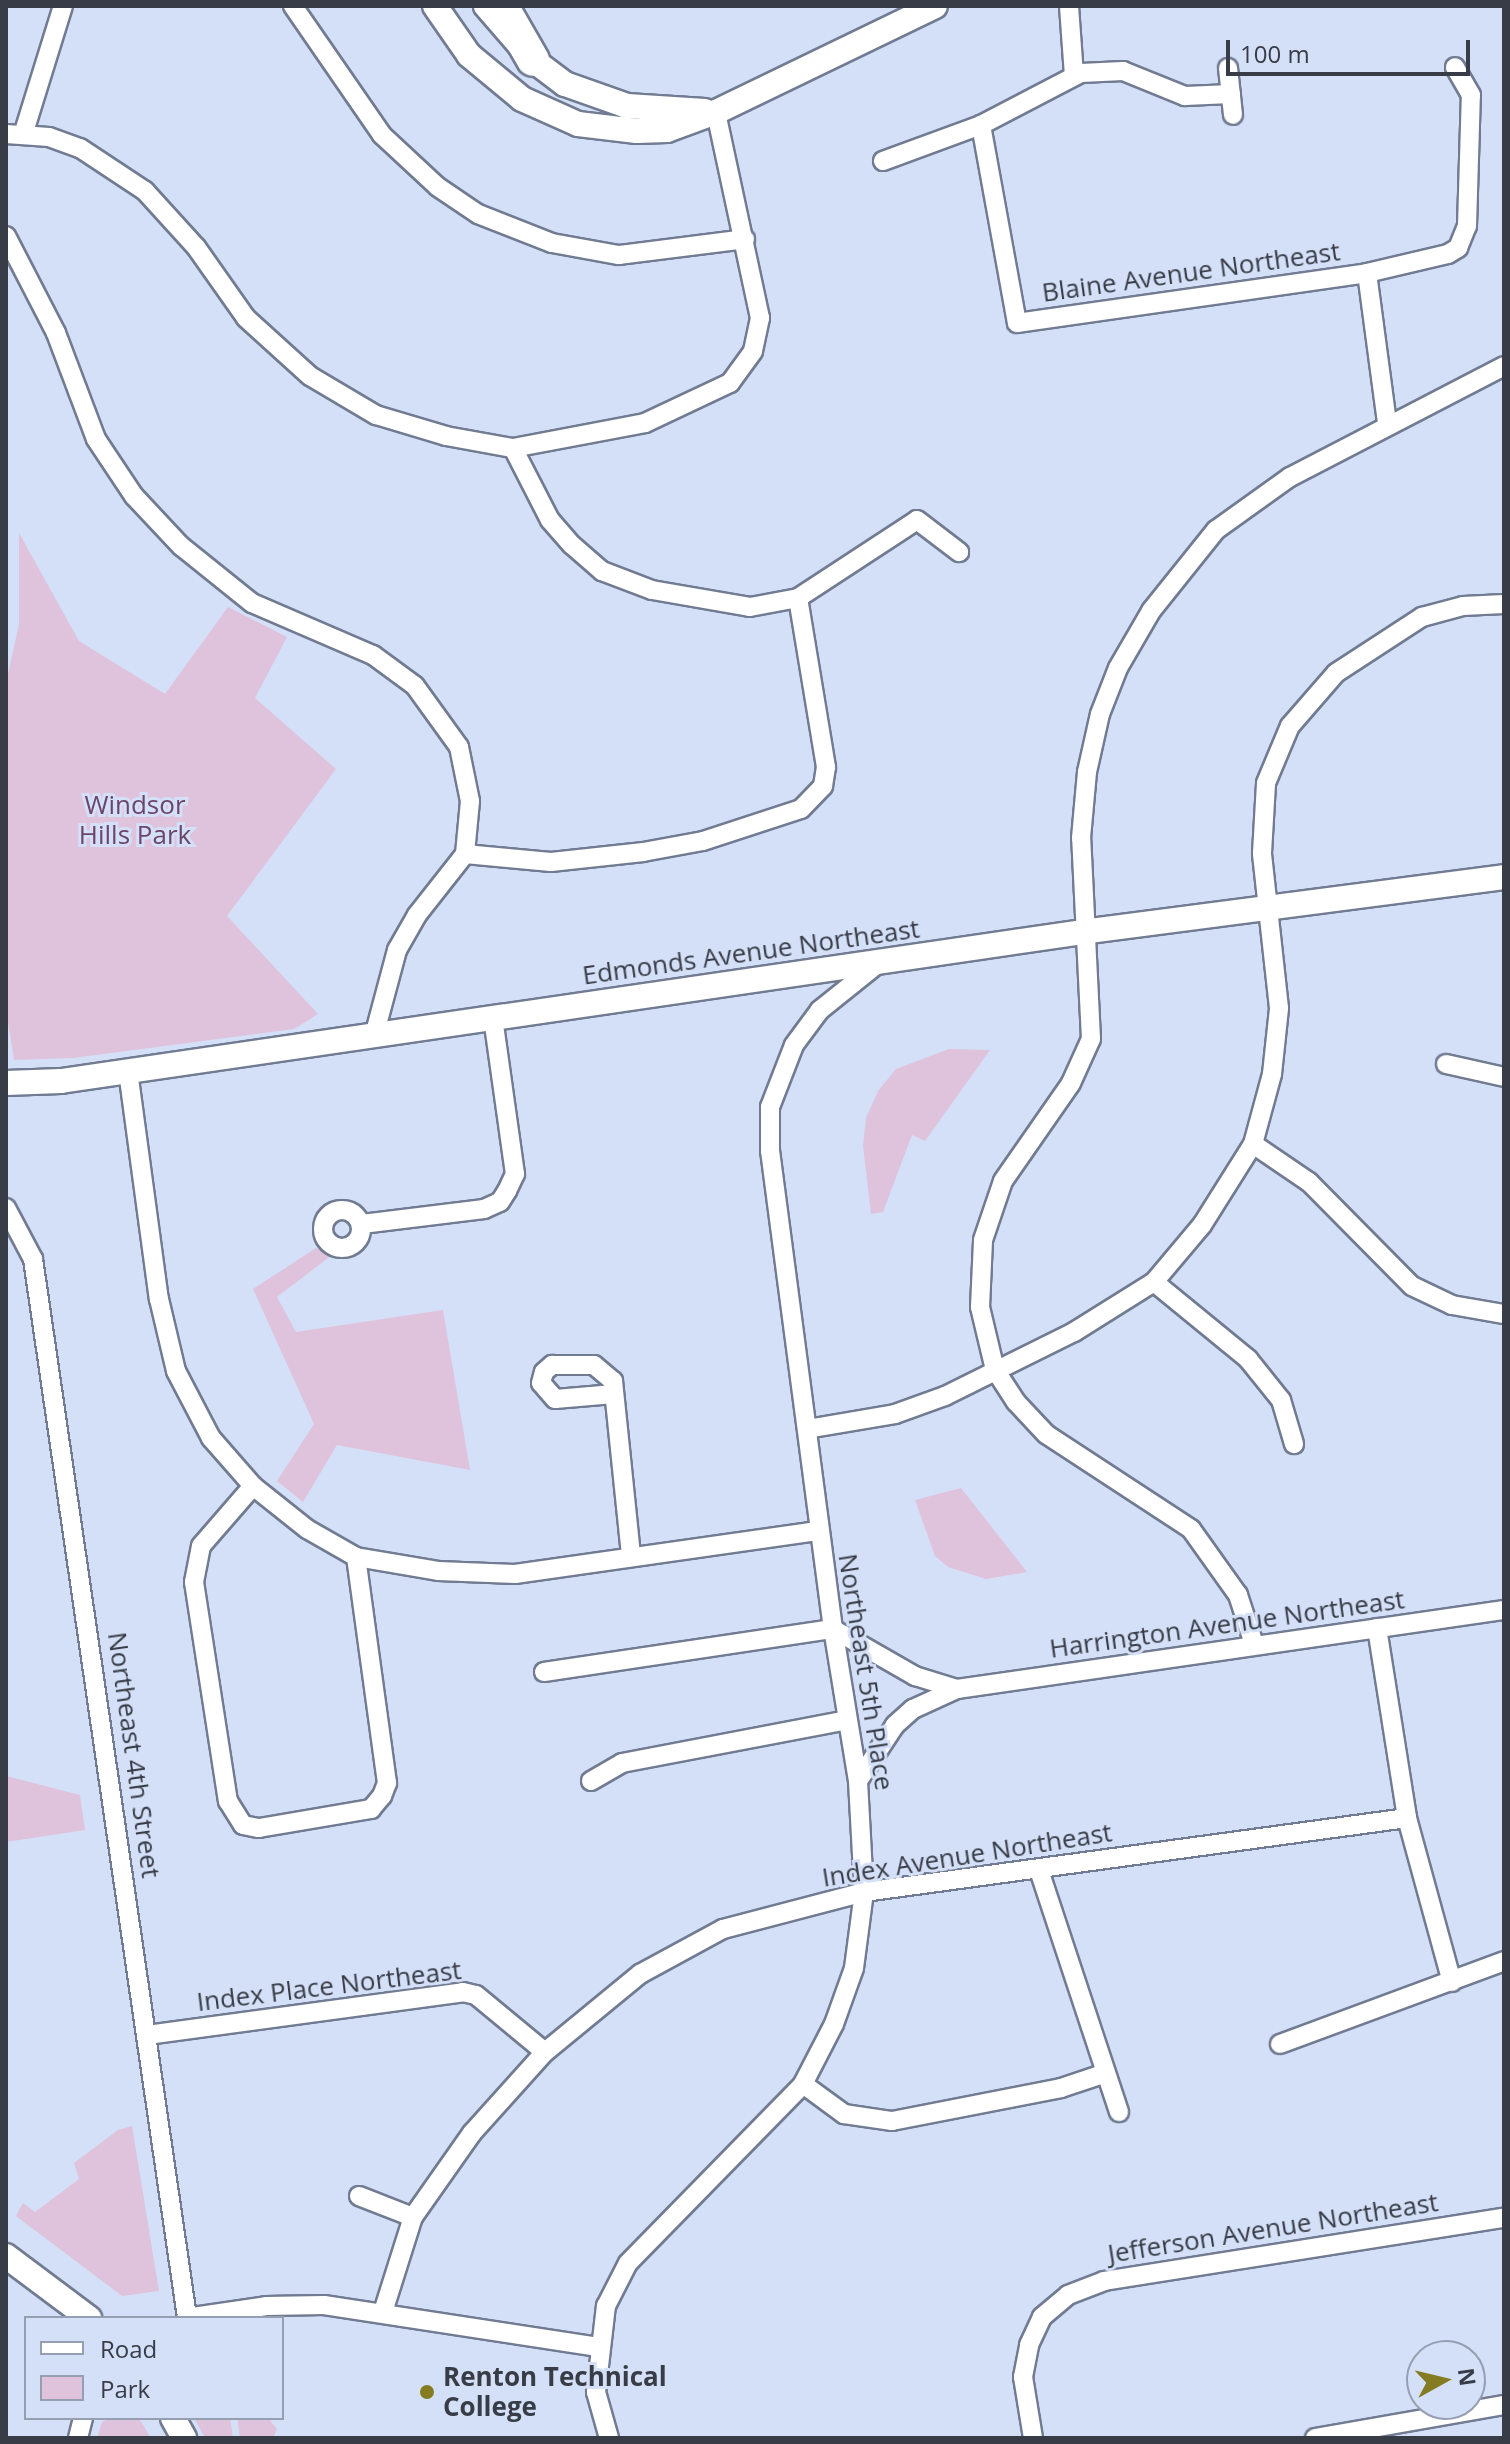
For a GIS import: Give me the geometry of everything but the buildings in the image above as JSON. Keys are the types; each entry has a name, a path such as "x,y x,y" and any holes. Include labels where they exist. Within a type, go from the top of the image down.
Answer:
{"highway":[{"path":"502,6 533,60"}],"street":[{"path":"63,6 11,136 80,148 145,191 196,247 246,318 310,376 376,415 446,436 513,448 645,423 730,383 759,335 760,318 716,112"},
{"path":"293,6 382,135 438,187 478,214 552,243 619,255 745,239"},
{"path":"435,6 469,55 495,80 554,115 637,131 667,130 716,112 935,6"},
{"path":"486,6 533,60 565,84 607,101 654,110 716,112"},
{"path":"1069,6 1074,75"},
{"path":"1367,273 1437,260 1458,248 1467,226 1471,95 1455,67"},
{"path":"1228,68 1233,115"},
{"path":"883,161 981,125 1074,75 1113,70 1185,96 1231,94"},
{"name":"Blaine Avenue Northeast","path":"981,125 1017,323 1367,273 1387,422"},
{"path":"6,236 56,333 96,439 134,496 181,546 252,603 373,655 436,708 459,747 470,801 465,854 417,915 397,950 375,1032"},
{"path":"1254,1644 1238,1595 1191,1529 1046,1434 995,1370 979,1295 983,1240 1003,1181 1071,1083 1091,1039 1089,931 1081,838 1087,772 1100,714 1118,668 1151,611 1216,530 1290,477 1387,422 1504,366"},
{"path":"513,448 550,520 602,571 652,590 750,607 798,598 908,522 926,525 959,552"},
{"path":"465,854 551,862 643,852 703,841 801,809 823,786 826,767 798,598"},
{"path":"807,1429 895,1414 1074,1332 1154,1282 1202,1225 1253,1144 1272,1074 1279,1008 1262,853 1266,783 1290,726 1336,673 1422,617 1463,606 1504,604"},
{"name":"Edmonds Avenue Northeast","path":"6,1083 128,1071 375,1032 1089,931 1504,877"},
{"name":"Northeast 5th Place","path":"609,2438 596,2392 597,2347 606,2306 628,2263 803,2084 834,2024 854,1968 864,1892 858,1781 819,1531 770,1151 770,1107 789,1055 811,1021 880,962"},
{"path":"362,1224 484,1209 500,1202 507,1191 515,1174 493,1017"},
{"path":"1446,1064 1504,1077"},
{"path":"128,1071 159,1299 176,1371 211,1438 253,1486 307,1529 356,1557 438,1571 515,1574 631,1554 819,1531"},
{"path":"1253,1144 1309,1182 1412,1286 1452,1305 1504,1314"},
{"name":"Northeast 4th Street","path":"6,1208 33,1259 186,2316"},
{"path":"1154,1282 1248,1359 1281,1400 1294,1444"},
{"path":"614,1394 631,1554"},
{"path":"253,1486 201,1546 194,1582 228,1801 243,1825 259,1828 371,1809 382,1796 387,1783 356,1557"},
{"name":"Harrington Avenue Northeast","path":"858,1781 895,1725 913,1709 957,1689 1504,1610"},
{"path":"1377,1628 1407,1818 1452,1982"},
{"path":"544,1672 833,1629"},
{"name":"Harrington Avenue Northeast","path":"833,1629 915,1676 957,1689"},
{"path":"591,1781 622,1763 847,1720"},
{"name":"Index Avenue Northeast","path":"383,2312 413,2217 472,2133 545,2052 640,1974 723,1929 864,1892 1407,1818"},
{"path":"1039,1870 1119,2112"},
{"path":"1280,2044 1504,1961"},
{"name":"Index Place Northeast","path":"147,2035 463,1992 476,1995 545,2052"},
{"path":"803,2084 844,2114 892,2121 1061,2088 1106,2073"},
{"path":"359,2196 413,2217"},
{"name":"Jefferson Avenue Northeast","path":"1033,2438 1023,2377 1029,2345 1042,2317 1068,2295 1104,2281 1504,2218"},
{"path":"6,2256 86,2316"},
{"path":"203,2316 298,2305 383,2312 597,2347"},
{"path":"1315,2438 1504,2405"},
{"path":"174,2420 184,2438"}],"green space":[{"name":"Windsor Hills Park","path":"19,533 79,641 165,694 228,607 287,637 255,698 336,769 227,916 318,1014 294,1029 73,1058 14,1060 6,1009 6,683 19,624"},
{"path":"949,1049 990,1050 925,1141 912,1135 883,1212 871,1214 863,1146 866,1118 878,1091 896,1069"},
{"path":"316,1248 332,1255 277,1297 296,1332 443,1310 470,1470 337,1445 303,1502 277,1481 314,1424 253,1289"},
{"path":"961,1488 1027,1572 986,1579 948,1567 935,1556 915,1500"},
{"path":"6,1776 80,1795 85,1830 6,1842"},
{"path":"132,2126 159,2291 122,2296 16,2216 23,2203 35,2212 79,2179 74,2163 118,2130"},
{"path":"140,2420 151,2438 97,2438 102,2422"},
{"path":"195,2420 230,2420 233,2438 205,2438"},
{"path":"237,2420 270,2420 277,2429 273,2438 240,2438"}],"place":[{"name":"Renton Technical College","path":"427,2392"}]}
